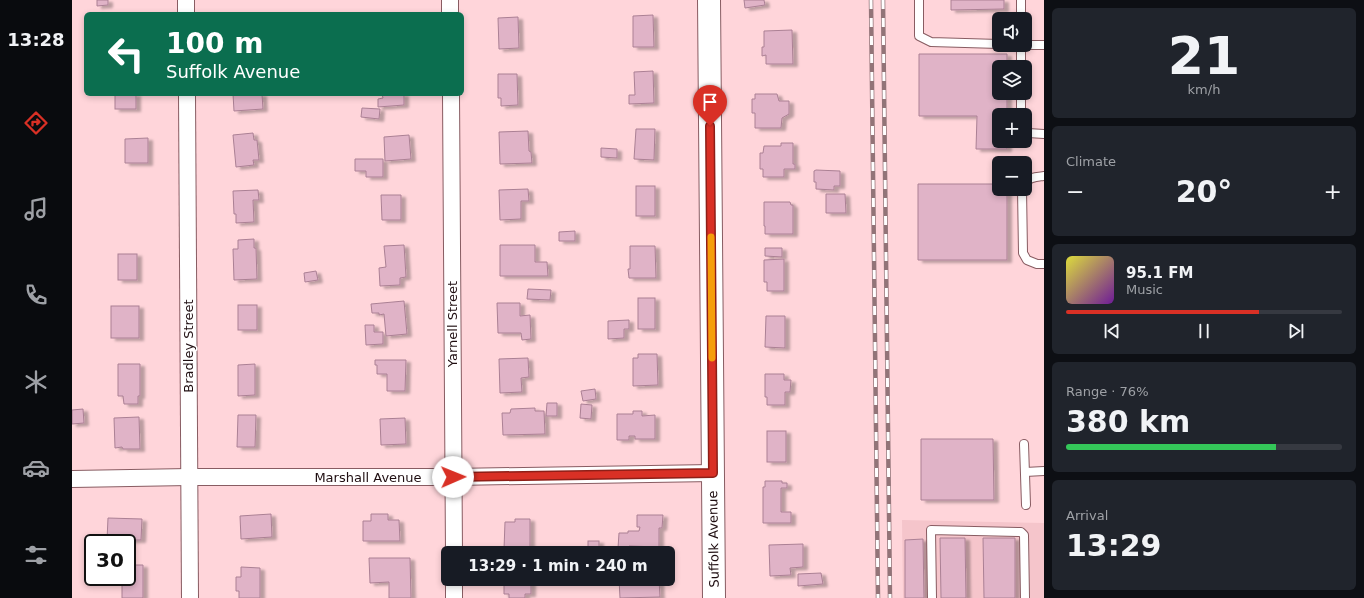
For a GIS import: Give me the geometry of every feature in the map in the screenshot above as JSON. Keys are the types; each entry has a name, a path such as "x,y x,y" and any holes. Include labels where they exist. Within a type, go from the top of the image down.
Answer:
{"street":[{"path":"186,0 186,12"},
{"path":"450,0 450,12"},
{"name":"Suffolk Avenue","path":"709,0 714,598"},
{"name":"Bradley Street","path":"187,96 190,598"},
{"name":"Yarnell Street","path":"451,96 454,546"},
{"name":"Marshall Avenue","path":"72,479 189,477 453,477 713,473"},
{"path":"454,586 454,598"}],"lane":[{"path":"919,0 919,36 931,42 992,44"},
{"path":"1021,0 1021,12"},
{"path":"1032,45 1044,45"},
{"path":"1032,133 1044,134"},
{"path":"1032,178 1044,176"},
{"path":"1022,196 1023,253 1027,260 1037,264 1044,264"},
{"path":"1024,444 1026,505"},
{"path":"1025,472 1044,471"},
{"path":"932,598 931,530 1021,532 1024,535 1025,598"}],"shaded area":[{"path":"902,520 1044,523 1044,598 903,598"}],"building":[{"path":"97,0 108,0 108,5 97,6"},
{"path":"744,0 764,0 765,5 745,8"},
{"path":"951,0 1004,0 1004,9 951,10"},
{"path":"653,15 654,47 633,47 633,16"},
{"path":"518,17 519,48 499,49 498,18"},
{"path":"792,30 793,64 766,64 766,55 762,56 762,47 764,47 764,31"},
{"path":"919,54 1007,54 1007,60 992,60 992,100 1007,100 1007,108 992,108 992,148 1007,149 976,149 977,116 919,116"},
{"path":"653,71 654,103 629,104 629,95 635,95 634,72"},
{"path":"498,74 517,74 518,105 501,106 501,98 498,98"},
{"path":"755,94 777,94 779,101 789,101 789,114 782,118 781,128 755,128 755,113 752,113 752,99 755,99"},
{"path":"115,96 136,96 136,109 115,109"},
{"path":"233,96 262,96 263,109 234,111"},
{"path":"382,96 404,96 404,105 378,107 378,99 383,98"},
{"path":"362,108 380,109 379,119 361,117"},
{"path":"636,129 655,129 654,160 634,159"},
{"path":"528,131 529,151 531,152 532,163 500,164 499,132"},
{"path":"253,133 254,140 257,140 259,160 253,160 254,165 236,167 233,135"},
{"path":"409,135 411,159 385,161 384,137"},
{"path":"148,138 148,163 125,163 125,139"},
{"path":"781,143 793,143 793,164 795,164 795,169 784,169 784,177 763,177 763,169 760,169 760,153 763,153 764,146 781,146"},
{"path":"601,148 617,149 617,158 601,157"},
{"path":"355,159 383,159 383,177 366,177 366,171 355,171"},
{"path":"814,171 840,171 840,186 834,186 834,190 816,189 816,182 814,182"},
{"path":"918,184 992,184 992,196 1007,196 1007,260 918,260"},
{"path":"636,186 655,186 655,216 636,216"},
{"path":"528,189 529,201 521,201 521,219 500,220 499,190"},
{"path":"258,190 259,200 253,200 254,222 236,223 233,191"},
{"path":"826,194 845,194 846,213 826,213"},
{"path":"381,195 401,195 401,220 382,220"},
{"path":"764,202 790,202 791,205 793,205 793,234 765,234"},
{"path":"575,231 575,241 559,241 559,232"},
{"path":"254,239 254,248 256,248 257,279 234,280 233,249 238,249 238,240"},
{"path":"404,245 406,277 400,278 400,285 380,286 379,268 386,267 384,246"},
{"path":"500,245 535,245 535,262 547,262 548,276 500,276"},
{"path":"630,246 655,246 656,278 629,278 628,269 630,269"},
{"path":"765,248 782,248 782,257 765,256"},
{"path":"118,254 137,254 137,280 118,280"},
{"path":"784,259 784,291 767,291 767,282 764,282 764,260"},
{"path":"316,271 318,280 305,282 304,273"},
{"path":"528,289 551,290 550,300 527,299"},
{"path":"638,298 655,298 655,329 638,329"},
{"path":"404,301 407,334 386,336 384,314 379,315 379,313 372,313 371,304"},
{"path":"497,303 520,303 520,316 530,315 531,339 522,340 521,333 498,333"},
{"path":"238,305 257,305 257,330 238,330"},
{"path":"111,306 139,306 139,338 111,338"},
{"path":"766,316 785,316 785,348 765,347"},
{"path":"629,320 629,329 624,329 624,338 608,339 608,321"},
{"path":"365,325 374,325 374,332 383,332 383,344 366,345"},
{"path":"638,354 657,354 658,385 633,386 633,358 638,358"},
{"path":"528,358 529,377 521,378 522,392 500,393 499,359"},
{"path":"375,360 406,360 405,391 387,391 387,374 377,374 377,365 375,365"},
{"path":"118,364 140,364 140,396 138,396 138,404 124,404 123,396 118,396"},
{"path":"255,364 255,395 238,396 238,365"},
{"path":"765,374 784,374 784,380 791,380 790,392 785,392 785,405 767,405 767,397 765,397"},
{"path":"595,389 596,399 583,401 581,391"},
{"path":"547,403 557,403 557,416 546,416"},
{"path":"581,404 592,405 591,419 580,418"},
{"path":"535,408 535,411 544,411 545,434 503,435 502,413 510,413 511,409"},
{"path":"83,409 84,423 72,424 72,410"},
{"path":"633,411 642,411 642,416 655,415 655,439 635,439 635,436 629,436 629,440 617,440 617,414 633,414"},
{"path":"238,415 256,415 255,447 237,447"},
{"path":"139,417 140,449 123,449 122,447 115,448 114,418"},
{"path":"405,418 406,444 381,445 380,419"},
{"path":"767,431 786,431 786,462 767,462"},
{"path":"921,439 993,439 994,500 921,500"},
{"path":"765,481 782,481 782,483 787,483 787,488 781,488 781,512 791,512 791,523 763,523 763,487 765,487"},
{"path":"271,514 272,537 241,539 240,516"},
{"path":"371,514 388,514 388,520 399,520 400,541 363,541 363,521 371,521"},
{"path":"637,515 663,515 662,528 659,528 659,546 618,546 619,533 639,531 640,527 637,527"},
{"path":"108,518 142,519 141,540 136,540 136,534 107,534"},
{"path":"515,519 530,519 530,546 504,546 505,522 515,522"},
{"path":"940,538 965,538 966,598 941,598"},
{"path":"983,538 1015,538 1015,598 984,598"},
{"path":"923,539 924,598 905,598 905,540"},
{"path":"588,541 599,541 599,546 588,546"},
{"path":"803,544 803,567 790,568 791,575 770,576 769,545"},
{"path":"369,558 410,558 411,598 389,598 389,582 370,583"},
{"path":"136,565 143,565 143,598 122,598 122,586 136,586"},
{"path":"241,567 260,568 260,598 239,598 239,591 236,591 236,577 241,577"},
{"path":"821,573 823,584 798,586 798,574"},
{"path":"504,586 531,586 531,594 525,594 525,598 509,598 509,594 504,594"},
{"path":"619,586 659,586 660,597 620,598"}],"railway":[{"path":"871,0 878,598"},
{"path":"883,0 890,598"}],"slow traffic":[{"path":"711,237 712,358"}],"route":[{"path":"453,477 713,473 710,126"}]}
